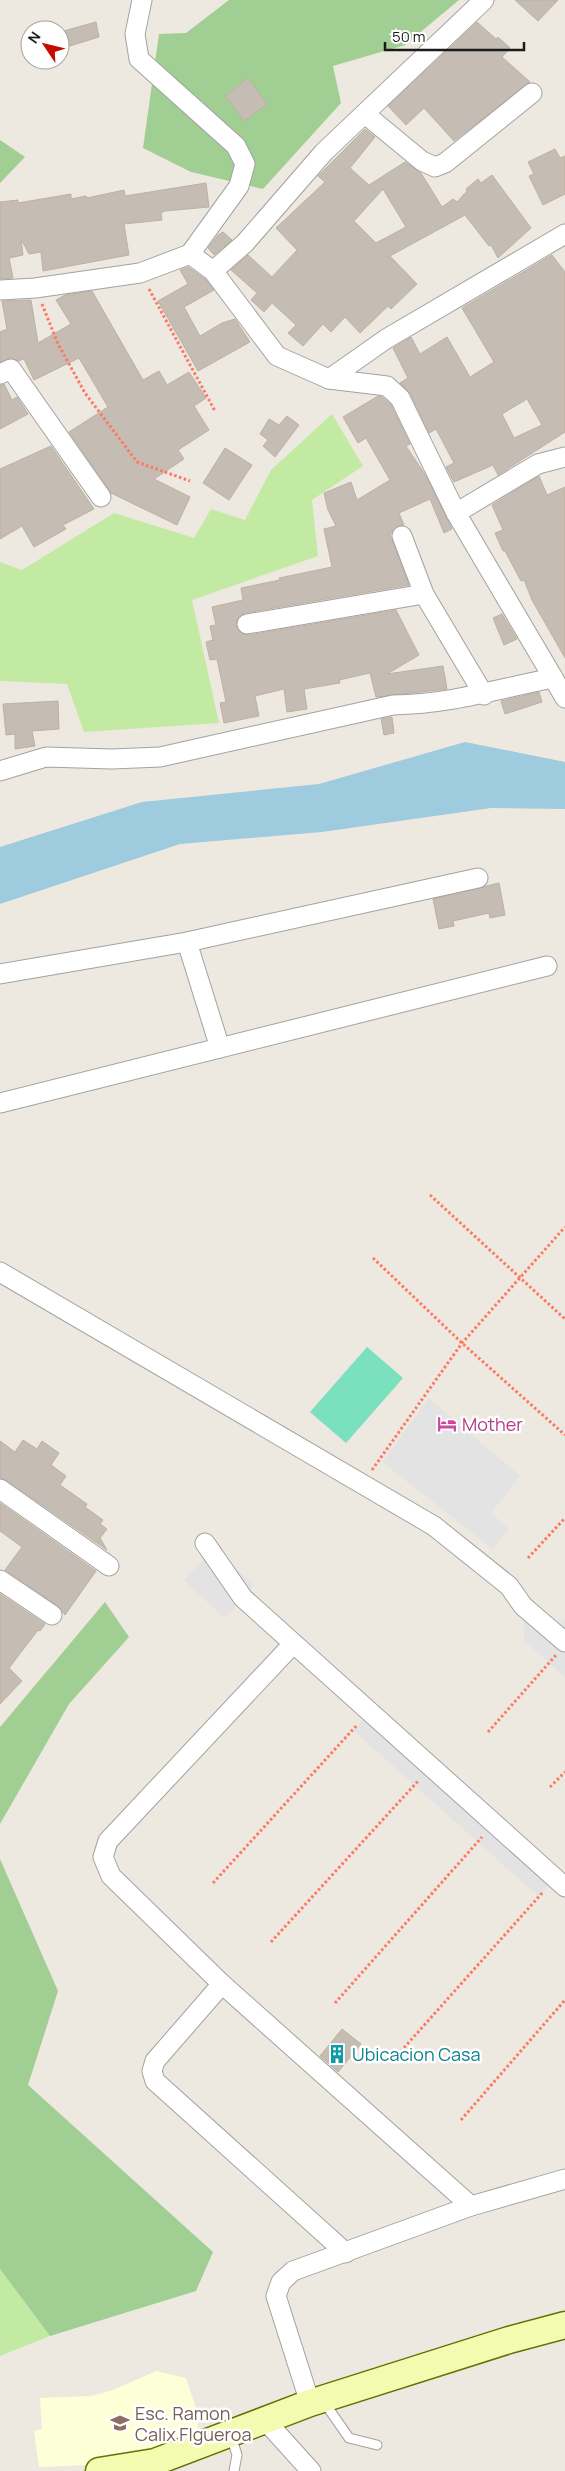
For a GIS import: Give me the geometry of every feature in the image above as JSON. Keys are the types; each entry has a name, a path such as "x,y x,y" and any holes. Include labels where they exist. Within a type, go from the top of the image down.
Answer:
{"main road":[{"path":"99,2471 156,2462 264,2419 316,2401 509,2340 565,2325"}],"street":[{"path":"0,290 35,288 140,273 190,254 239,186 245,164 236,146 139,59 135,34 142,0"},
{"path":"213,271 245,243 324,152 484,0"},
{"path":"365,114 422,161 435,167 445,164 532,93"},
{"path":"329,379 386,339 565,234"},
{"path":"190,254 213,271 277,356 315,375 329,379 387,386 400,398 456,513 565,698"},
{"path":"0,374 11,369 101,497"},
{"path":"456,513 538,464 565,457"},
{"path":"402,536 424,594 484,695"},
{"path":"247,624 424,594"},
{"path":"0,771 46,757 112,759 160,757 393,705 429,704 484,695 509,686 553,678"},
{"path":"0,974 187,942 478,878"},
{"path":"187,942 220,1048"},
{"path":"0,1103 547,966"},
{"path":"0,1272 434,1526 509,1586 523,1606 562,1646"},
{"path":"0,1489 109,1566"},
{"path":"205,1542 243,1598 560,1883"},
{"path":"0,1580 52,1616"},
{"path":"293,1644 108,1841 103,1857 111,1876 222,1984 471,2206"},
{"path":"222,1984 155,2061 152,2071 155,2081 346,2253"},
{"path":"316,2401 276,2296 281,2282 293,2271 471,2206 565,2179"},
{"path":"264,2419 311,2471"}],"lane":[{"path":"316,2401 349,2438 377,2445"},
{"path":"230,2434 237,2455 234,2471"}],"path":[{"path":"140,273 215,411"},
{"path":"35,288 58,344 85,393 137,462 190,481"},
{"path":"430,1195 565,1319"},
{"path":"363,1483 462,1343 565,1227"},
{"path":"372,1258 462,1343 565,1435"},
{"path":"528,1558 565,1518"},
{"path":"488,1732 562,1646"},
{"path":"213,1883 369,1712"},
{"path":"271,1942 431,1767"},
{"path":"550,1787 565,1772"},
{"path":"335,2003 494,1824"},
{"path":"394,2059 560,1883"},
{"path":"461,2120 565,2000"}],"shaded area":[{"path":"429,1398 520,1476 491,1513 509,1529 493,1549 382,1462"},
{"path":"214,1548 254,1586 225,1618 184,1581"},
{"path":"523,1606 554,1632 565,1619 565,1677 524,1640"},
{"path":"369,1712 555,1878 539,1897 353,1730"},
{"name":"Esc. Ramon Calix FIgueroa","path":"156,2371 186,2378 199,2417 197,2430 189,2442 89,2465 39,2467 34,2431 42,2429 40,2398 91,2396 113,2390"}],"green space":[{"path":"229,0 459,0 405,45 333,66 341,103 263,189 191,172 143,148 159,34 186,33"},
{"path":"0,140 25,157 0,183"},
{"path":"332,414 363,466 312,500 318,556 192,600 219,723 84,732 67,684 0,681 0,562 22,570 114,513 194,538 211,509 245,520 271,470"},
{"path":"367,1347 403,1378 346,1443 310,1412"},
{"path":"105,1602 129,1637 69,1704 0,1824 0,1727"},
{"path":"0,1859 58,1991 28,2085 213,2252 196,2291 50,2336 0,2269"},
{"path":"0,2269 50,2336 0,2356"}],"water":[{"path":"465,742 565,762 565,809 491,808 322,832 180,844 0,904 0,847 142,802 319,784"}],"building":[{"path":"515,0 558,0 538,21"},
{"path":"96,22 99,37 70,46 70,29"},
{"path":"477,22 496,39 498,37 510,48 502,57 530,82 454,141 424,108 406,125 388,106"},
{"path":"248,78 267,104 244,121 225,96"},
{"path":"365,129 375,137 350,168 369,185 405,162 421,173 442,207 453,199 457,202 467,191 466,189 478,179 481,183 492,175 531,228 498,258 491,245 489,246 465,215 390,256 417,284 391,309 388,306 360,333 345,317 331,332 323,324 303,346 288,333 296,325 272,303 264,312 251,300 257,293 231,270 248,255 272,277 297,250 276,228 325,182 318,176","holes":["383,189 406,227 376,243 354,221"]},
{"path":"555,149 560,158 565,156 565,194 543,205 529,176 534,174 528,162"},
{"path":"206,183 209,207 165,211 161,213 162,220 124,224 129,255 43,271 41,252 29,254 21,239 23,255 9,258 13,278 0,279 0,202 18,200 18,203 71,194 71,199 86,196 87,198 124,190 125,196"},
{"path":"223,232 232,240 214,255 208,248 218,235"},
{"path":"552,255 565,272 565,432 498,475 493,465 454,482 446,467 454,463 436,429 429,433 410,393 400,383 408,378 393,348 411,337 420,354 447,337 470,377 494,362 462,308","holes":["527,399 542,425 514,438 502,414"]},
{"path":"188,267 205,279 214,290 184,307 200,336 222,323 235,319 250,342 198,371 158,301 188,284 180,270"},
{"path":"92,291 143,380 159,371 167,385 189,372 206,398 194,406 209,430 178,450 184,459 154,479 190,497 177,525 111,493 69,432 108,407 79,358 34,380 24,359 18,361 11,358 0,362 0,332 7,329 2,301 31,300 38,343 71,324 56,300 65,295"},
{"path":"4,384 12,400 17,397 28,414 0,429 0,385"},
{"path":"378,396 391,405 410,444 406,446 426,476 452,529 444,533 430,499 399,513 404,525 398,526 390,535 409,585 245,613 237,620 236,626 243,634 249,635 396,610 419,655 387,674 443,666 447,689 376,697 370,673 339,680 340,683 304,689 307,709 287,712 284,689 255,696 259,716 224,723 220,703 226,702 217,659 210,660 206,642 213,640 210,626 216,625 212,607 243,600 241,588 332,567 324,529 336,526 328,510 324,493 351,482 357,500 390,480 366,438 358,443 343,417"},
{"path":"287,416 299,425 275,457 263,446 268,440 260,434 269,419 279,425"},
{"path":"51,446 94,509 63,525 66,529 34,547 22,526 0,539 0,469"},
{"path":"225,448 252,465 229,500 203,483"},
{"path":"539,476 547,495 565,487 565,658 532,600 524,580 521,581 505,551 503,551 495,533 503,530 492,505"},
{"path":"502,614 517,639 504,645 493,618"},
{"path":"539,692 542,702 505,714 501,701"},
{"path":"58,701 59,729 32,731 35,746 15,749 15,734 6,735 3,704"},
{"path":"392,717 394,733 384,735 381,719"},
{"path":"499,883 505,915 490,918 489,913 453,921 454,926 439,929 433,899"},
{"path":"23,1440 37,1449 42,1441 59,1453 51,1465 66,1476 60,1485 87,1504 85,1507 103,1520 100,1524 107,1529 100,1538 107,1550 6,1480 0,1478 0,1441 15,1452"},
{"path":"0,1503 96,1571 65,1615 58,1606 5,1570 22,1547 0,1531"},
{"path":"0,1594 45,1624 40,1631 38,1630 9,1668 22,1681 0,1704"},
{"name":"Ubicacion Casa","path":"342,2029 361,2044 338,2072 320,2056"}],"place":[{"name":"Mother","path":"447,1424"},
{"name":"Ubicacion Casa","path":"337,2054"},
{"name":"Esc. Ramon Calix FIgueroa","path":"120,2423"}]}
